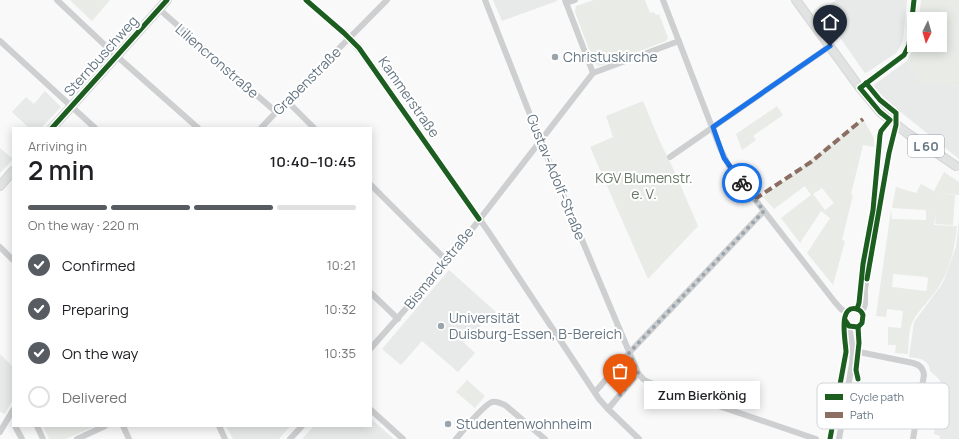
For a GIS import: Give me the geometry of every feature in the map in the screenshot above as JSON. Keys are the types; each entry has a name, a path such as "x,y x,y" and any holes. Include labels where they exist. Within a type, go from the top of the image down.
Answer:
{"main road":[{"name":"Sternbuschweg","path":"53,127 167,0"},
{"name":"L 60","path":"796,0 860,88 880,112 896,125 956,166"},
{"path":"0,186 12,172"}],"street":[{"path":"57,0 197,127"},
{"name":"Kammerstraße","path":"306,0 349,39 370,63 479,219 595,392 608,409 639,439"},
{"name":"Grabenstraße","path":"262,127 310,76 387,0"},
{"name":"Gustav-Adolf-Straße","path":"485,0 540,140 638,373"},
{"path":"575,0 566,2 593,73 679,41"},
{"path":"663,0 724,158 834,301 846,312"},
{"path":"860,88 904,55 909,45 914,0"},
{"name":"Liliencronstraße","path":"159,9 276,112"},
{"path":"0,41 94,127"},
{"path":"670,157 830,46"},
{"name":"Bismarckstraße","path":"372,347 398,319 447,261 593,73"},
{"path":"288,101 313,127"},
{"path":"849,383 852,364 859,344 858,327 863,321 860,311 889,153 896,125"},
{"path":"372,186 447,261"},
{"path":"595,392 629,353 764,211"},
{"path":"0,248 12,259"},
{"path":"372,294 398,319"},
{"path":"846,312 851,309 860,311"},
{"path":"846,312 845,320 850,326 856,350"},
{"path":"850,326 858,327"},
{"path":"856,350 919,365 923,371 923,383"},
{"path":"608,409 638,373 642,379 648,382 816,439"},
{"path":"456,439 478,413 491,403 497,402 505,405 545,439"},
{"path":"372,411 403,439"},
{"path":"0,432 12,412"},
{"path":"9,417 12,421"},
{"path":"16,427 22,439"},
{"path":"38,427 44,439"},
{"path":"77,439 103,427"},
{"path":"124,427 129,439"},
{"path":"219,427 225,439"},
{"path":"290,439 301,427"},
{"path":"839,439 841,429"},
{"path":"913,439 915,429"}],"shaded area":[{"path":"493,0 556,0 557,1 502,21"},
{"path":"836,0 907,0 903,40 896,53 866,73 864,72 821,10"},
{"path":"907,61 920,82 959,86 959,159 892,105 874,88 873,86 875,84"},
{"path":"45,91 61,107 42,127 28,127 12,112 26,97 34,104"},
{"path":"0,148 12,158 12,160 0,173"},
{"path":"959,219 959,439 940,439 940,436 934,434 935,429 949,429 949,383 941,383 930,371 926,362 921,359 909,357 914,322 944,280 956,247"},
{"name":"Universität Duisburg-Essen, B-Bereich","path":"449,270 496,312 463,342 475,353 458,372 422,341 401,365 382,349"},
{"path":"0,354 12,366 12,401 5,414 0,412"},
{"path":"372,420 394,439 302,439 313,427 372,427"},
{"path":"227,427 289,427 279,439 233,439"}],"green space":[{"path":"70,0 110,0 92,21"},
{"path":"594,0 645,0 650,13 654,12 656,15 659,14 668,38 666,41 599,66 594,63 575,12 576,6"},
{"path":"921,0 959,0 959,86 920,83 907,61 912,52 947,52 947,12 920,12"},
{"name":"KGV Blumenstr. e. V.","path":"643,101 698,226 648,279 590,147 613,137 606,116"},
{"path":"777,106 783,115 753,136 756,140 742,150 736,134"},
{"path":"863,119 874,138 874,147 863,145 842,240 845,241 833,285 807,253 830,218 821,211 800,243 781,218 811,195 805,186 774,209 763,197","holes":["822,188 834,203 825,210 813,194"]},
{"path":"944,172 959,182 959,195 937,193 955,195 953,225 935,224 936,212 934,225 957,226 955,242 946,274 935,292 917,314 912,323 909,334 908,354 895,353 896,345 888,345 888,327 901,328 903,311 887,309 886,317 876,316 891,210 892,219 926,220 926,210 892,208 896,187 916,193 921,184 934,191","holes":["893,274 928,278 926,291 892,287"]},
{"path":"467,380 485,396 475,408 456,392"},
{"path":"43,427 93,427 66,439 49,439"}],"marked path":[{"path":"755,199 811,162 863,119"}],"cycle path":[{"path":"53,127 167,0"},
{"path":"306,0 359,48 479,219"},
{"path":"857,309 863,264 873,210 880,135 881,131 890,120 880,112 860,88 904,55 909,45 914,0"},
{"path":"866,83 880,100 896,113 896,125 889,153 867,279"},
{"path":"840,383 846,352 844,325 845,318 847,312 851,309 858,309 863,315 862,323 858,327 849,326 845,320"},
{"path":"858,327 859,343 856,370 858,379"},
{"path":"830,439 832,429"}],"way so far":[{"path":"620,395 638,373 629,353 764,211 742,183"}],"place":[{"name":"Christuskirche","path":"555,57"},
{"name":"Universität Duisburg-Essen, B-Bereich","path":"441,326"},
{"name":"Zum Bierkönig","path":"620,395"},
{"name":"Studentenwohnheim","path":"448,424"}],"route":[{"path":"742,183 724,158 713,127 830,46"}]}
